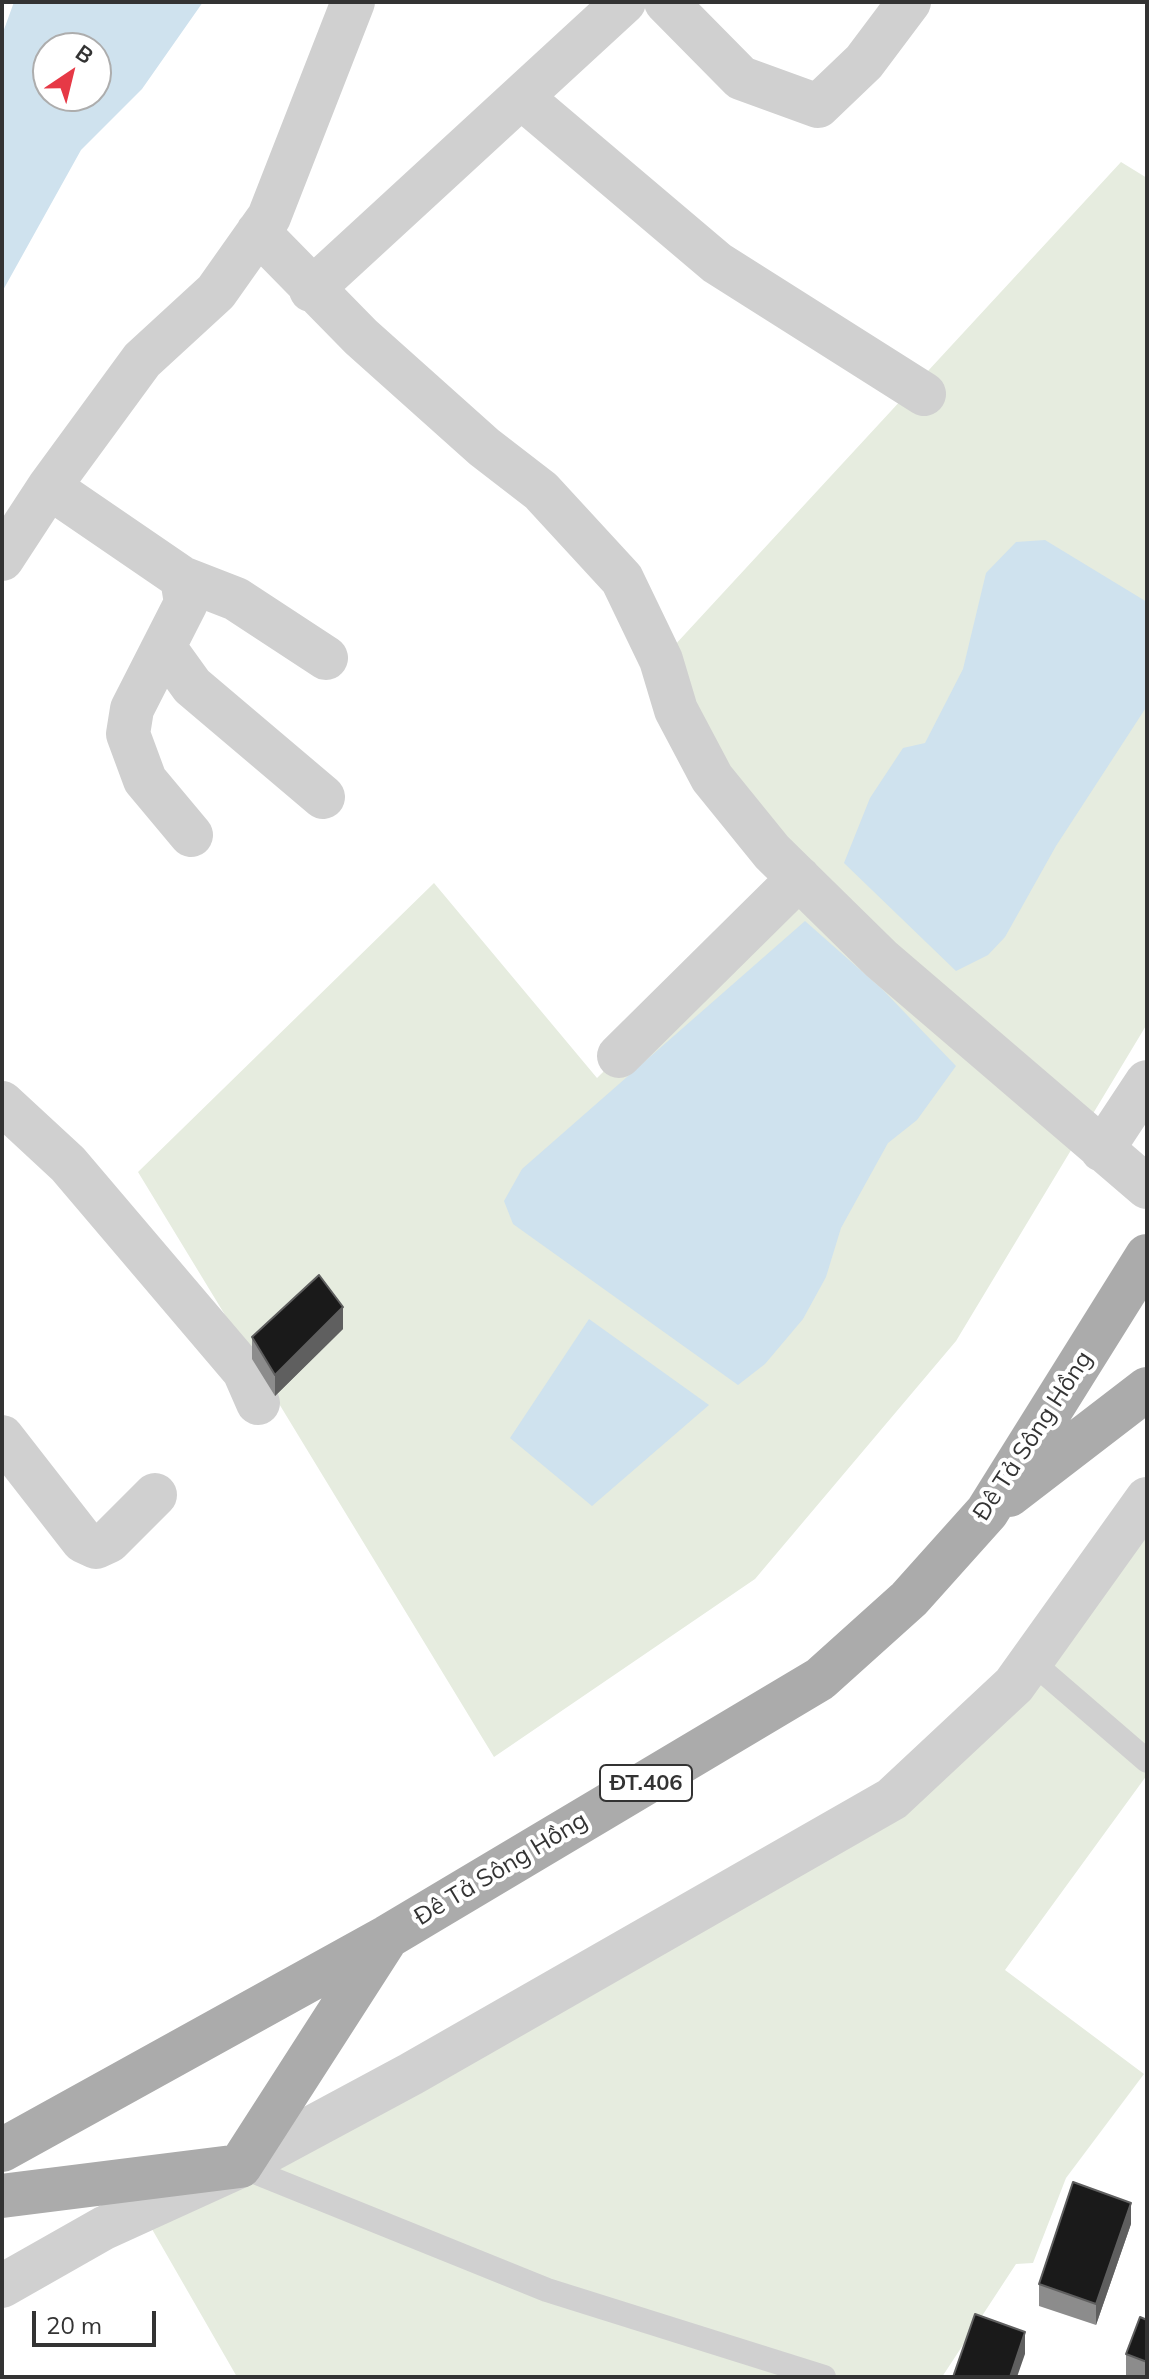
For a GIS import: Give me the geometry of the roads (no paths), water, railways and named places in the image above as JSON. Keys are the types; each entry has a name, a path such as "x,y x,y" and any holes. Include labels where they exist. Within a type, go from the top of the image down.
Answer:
{"main road":[{"name":"Đê Tả Sông Hồng","path":"2,2150 387,1937 820,1679 909,1599 987,1512 1147,1256"},
{"path":"987,1512 1147,1389"},
{"path":"2,2196 240,2166 387,1937"}],"street":[{"path":"2,559 49,487 142,360 216,292 269,217 353,2"},
{"path":"311,290 624,2"},
{"path":"666,2 741,78 818,106 864,62 909,2"},
{"path":"521,97 717,263 924,394"},
{"path":"258,232 311,290 484,447 541,491 622,579 661,660 676,710 712,778 772,852 881,959 1147,1187"},
{"path":"49,487 182,578 236,599 326,658"},
{"path":"182,578 186,603 132,709 128,734 145,780 191,835"},
{"path":"164,647 192,686 323,797"},
{"path":"619,1056 799,878"},
{"path":"1102,1150 1147,1082"},
{"path":"2,1103 68,1164 244,1371 258,1403"},
{"path":"2,1437 83,1541 96,1547 109,1541 155,1495"},
{"path":"2,2286 104,2228 240,2166 411,2074 892,1799 1014,1685 1147,1499"}],"lane":[{"path":"1031,1661 1147,1761"},
{"path":"240,2166 547,2290 824,2377"}],"water":[{"path":"14,2 203,2 142,89 81,150 2,292 2,35"},
{"path":"1045,540 1147,602 1147,706 1056,846 1005,937 988,955 956,971 844,863 870,798 903,748 925,743 963,669 986,573 1016,542"},
{"path":"805,921 883,990 956,1066 917,1120 888,1143 841,1228 826,1277 803,1319 765,1364 738,1385 513,1224 504,1201 522,1169"},
{"path":"589,1319 709,1405 592,1506 510,1438"}]}
